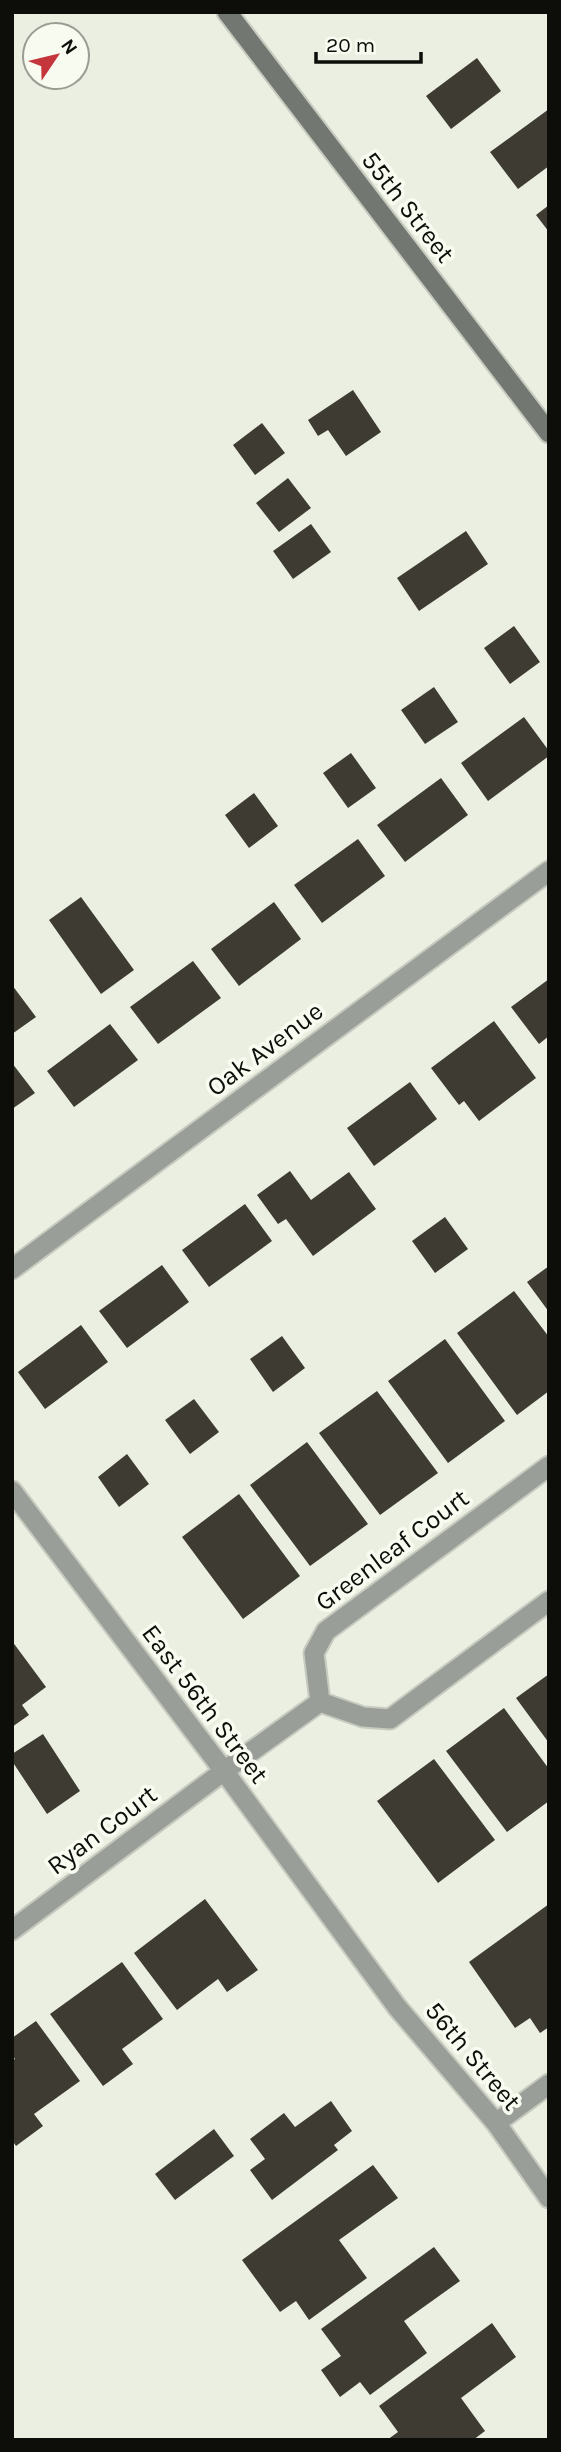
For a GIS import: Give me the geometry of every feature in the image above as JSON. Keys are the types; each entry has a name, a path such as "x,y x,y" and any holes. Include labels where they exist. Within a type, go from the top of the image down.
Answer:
{"main road":[{"name":"55th Street","path":"227,12 549,433"}],"street":[{"name":"Oak Avenue","path":"12,1269 549,871"},
{"name":"Greenleaf Court","path":"320,1702 314,1653 326,1631 549,1466"},
{"name":"East 56th Street","path":"12,1491 224,1771 354,1950"},
{"path":"224,1771 320,1702 363,1717 390,1719 549,1601"},
{"name":"Ryan Court","path":"12,1930 224,1771"},
{"name":"56th Street","path":"354,1950 397,2007 496,2123 549,2198"},
{"path":"496,2123 549,2084"}],"building":[{"path":"477,58 501,91 451,129 426,96"},
{"path":"549,109 549,166 518,189 490,152"},
{"path":"549,205 549,232 536,215"},
{"path":"353,390 381,432 346,456 328,430 318,436 308,420"},
{"path":"262,423 285,453 255,475 233,445"},
{"path":"288,478 311,508 279,532 256,503"},
{"path":"311,524 331,552 293,579 273,551"},
{"path":"466,531 488,564 419,611 397,578"},
{"path":"514,626 540,662 510,684 484,648"},
{"path":"434,687 458,722 425,744 401,710"},
{"path":"524,717 549,751 549,756 488,801 461,763"},
{"path":"351,753 376,788 348,808 323,773"},
{"path":"441,778 468,815 405,862 377,825"},
{"path":"254,793 278,826 249,848 225,815"},
{"path":"358,839 385,876 322,923 294,885"},
{"path":"81,897 134,970 101,994 49,920"},
{"path":"274,902 301,939 239,986 211,949"},
{"path":"193,961 221,998 158,1044 130,1007"},
{"path":"549,979 549,1036 539,1044 511,1007"},
{"path":"12,985 36,1017 12,1034"},
{"path":"494,1021 536,1078 479,1121 464,1101 459,1105 431,1068"},
{"path":"110,1024 138,1060 74,1107 47,1071"},
{"path":"12,1063 35,1093 12,1109"},
{"path":"410,1082 437,1119 374,1166 347,1128"},
{"path":"290,1171 311,1200 349,1172 376,1209 313,1256 286,1219 278,1224 257,1195"},
{"path":"245,1204 272,1241 209,1287 182,1250"},
{"path":"445,1217 468,1249 435,1273 412,1241"},
{"path":"162,1265 189,1302 127,1348 99,1311"},
{"path":"549,1266 549,1312 527,1282"},
{"path":"514,1291 549,1337 549,1391 517,1415 457,1333"},
{"path":"81,1325 108,1362 45,1409 18,1372"},
{"path":"282,1336 305,1368 273,1392 250,1359"},
{"path":"445,1339 505,1421 448,1463 388,1381"},
{"path":"377,1391 438,1473 380,1515 319,1433"},
{"path":"194,1399 219,1432 190,1454 165,1420"},
{"path":"307,1442 368,1524 310,1566 250,1485"},
{"path":"127,1454 149,1484 119,1507 98,1477"},
{"path":"239,1494 300,1576 243,1619 182,1537"},
{"path":"12,1641 46,1687 22,1705 29,1715 12,1727"},
{"path":"549,1674 549,1743 516,1698"},
{"path":"504,1708 549,1769 549,1801 507,1832 446,1751"},
{"path":"43,1734 80,1791 47,1814 12,1761 12,1754"},
{"path":"434,1759 495,1840 438,1883 377,1801"},
{"path":"205,1899 258,1970 227,1992 218,1979 177,2010 134,1953"},
{"path":"549,1904 549,2027 540,2033 530,2018 515,2028 469,1962"},
{"path":"122,1962 163,2019 122,2049 133,2064 103,2086 50,2014"},
{"path":"36,2021 80,2081 34,2114 43,2126 16,2146 12,2140 12,2061 15,2059 12,2055 12,2038"},
{"path":"331,2101 352,2131 334,2145 338,2150 272,2200 250,2170 265,2159 250,2139 284,2113 295,2127"},
{"path":"214,2129 234,2156 175,2200 155,2174"},
{"path":"373,2165 398,2198 339,2240 367,2278 309,2320 296,2301 280,2312 242,2260"},
{"path":"434,2247 460,2281 404,2321 427,2353 370,2395 360,2382 340,2397 321,2370 341,2356 321,2329"},
{"path":"492,2323 516,2357 461,2398 485,2431 473,2440 387,2440 398,2432 379,2406"}]}
